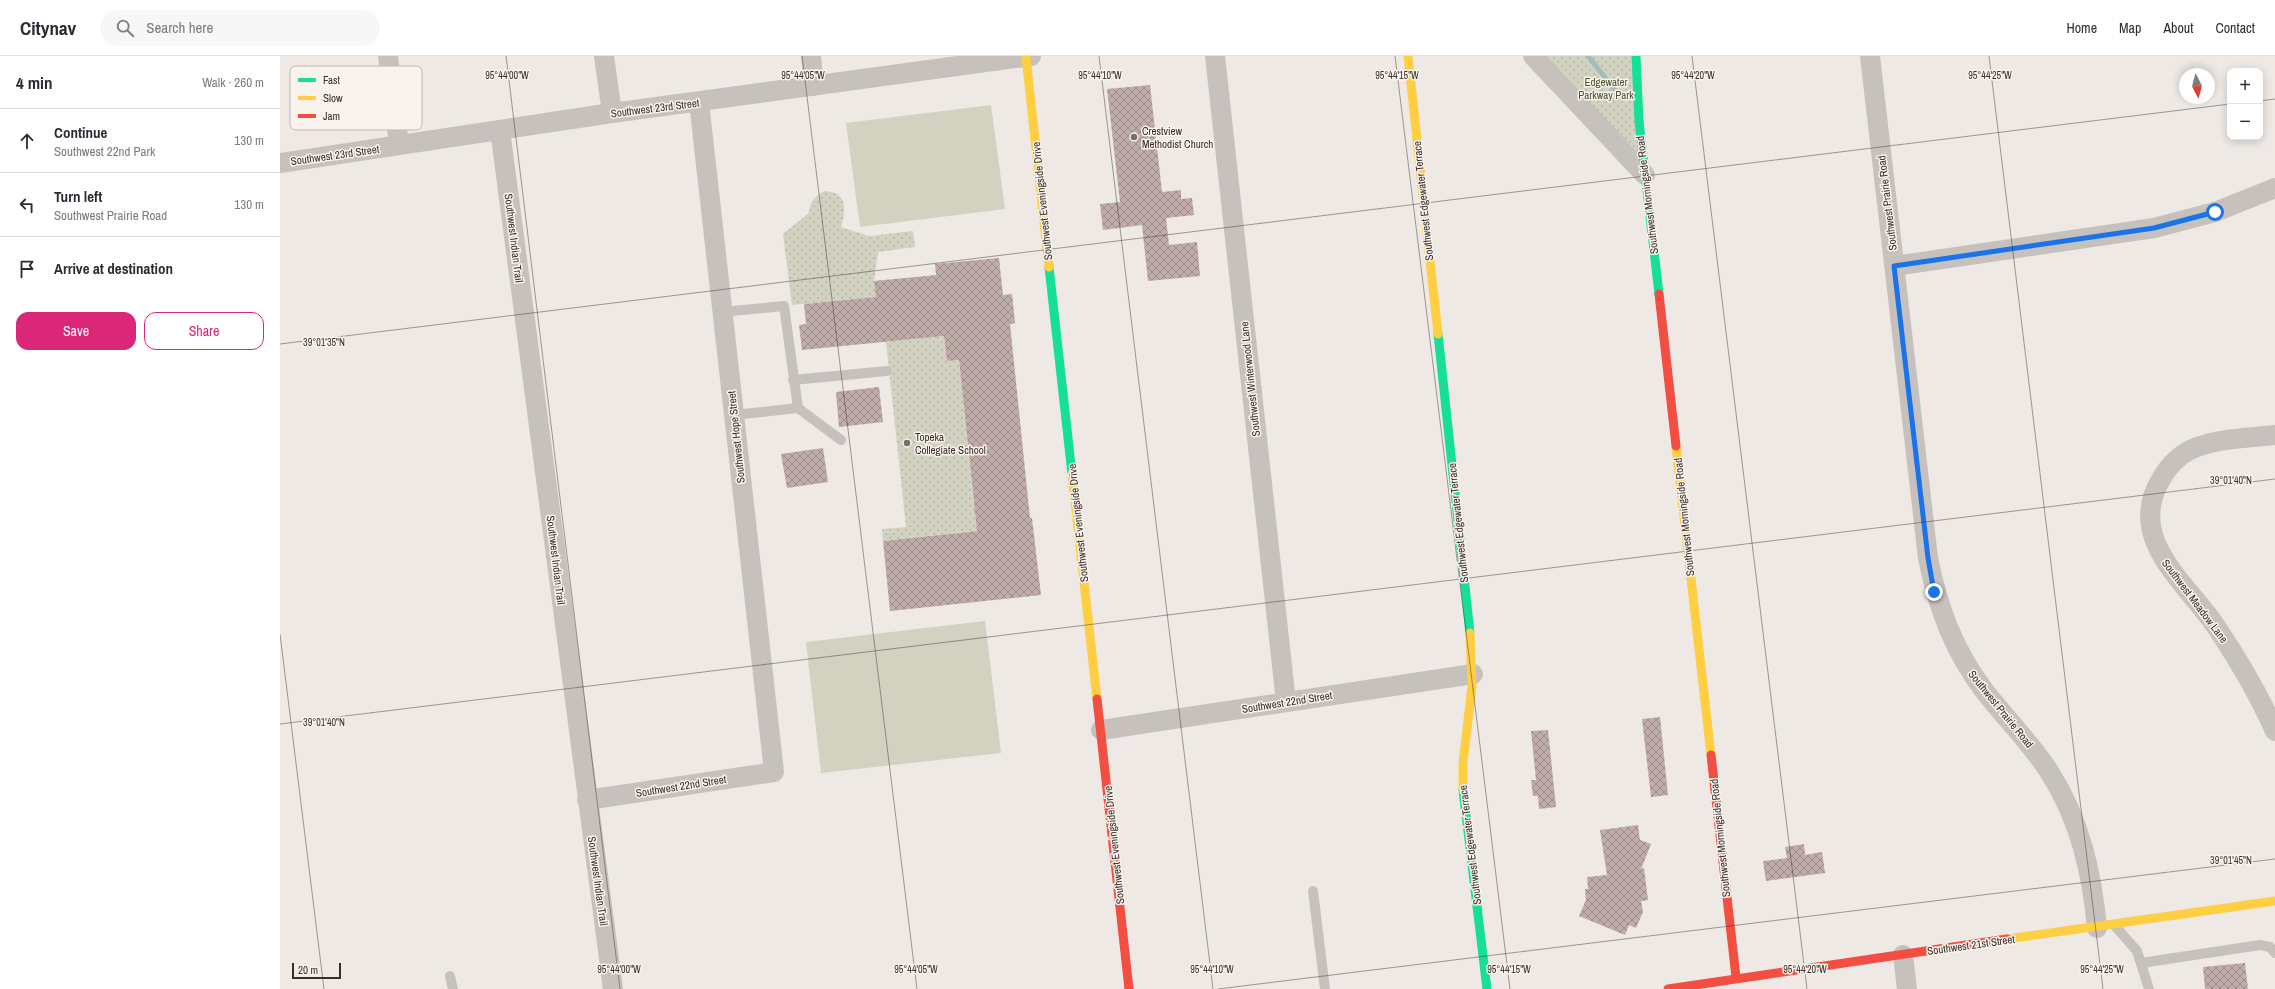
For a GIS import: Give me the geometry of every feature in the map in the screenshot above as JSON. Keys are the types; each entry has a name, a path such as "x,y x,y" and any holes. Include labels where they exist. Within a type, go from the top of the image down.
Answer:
{"street":[{"path":"388,56 389,66"},
{"path":"604,56 612,113"},
{"path":"811,56 814,86"},
{"name":"Southwest 23rd Street","path":"280,163 612,113 1029,56"},
{"name":"Southwest Eveningside Drive","path":"1029,56 1129,989"},
{"name":"Southwest Winterwood Lane","path":"1215,56 1286,702"},
{"name":"Southwest Edgewater Terrace","path":"1408,56 1473,674 1473,691 1462,779 1487,989"},
{"path":"1533,56 1645,175"},
{"name":"Southwest Morningside Road","path":"1636,56 1639,121 1736,977"},
{"name":"Southwest Prairie Road","path":"1870,56 1928,558 1934,592 1943,619 1968,668 1986,693 2028,741 2050,773 2064,798 2087,859 2094,891 2106,927"},
{"name":"Southwest Hope Street","path":"698,102 774,772"},
{"path":"397,130 399,145"},
{"name":"Southwest Indian Trail","path":"500,130 613,989"},
{"path":"1894,266 2154,228 2215,212 2275,188"},
{"name":"Southwest Meadow Lane","path":"2275,435 2216,442 2196,448 2175,461 2164,473 2156,486 2150,510 2150,526 2160,556 2216,627 2246,674 2275,731"},
{"name":"Southwest 22nd Street","path":"1101,730 1473,674"},
{"name":"Southwest 22nd Street","path":"587,800 774,772"},
{"name":"Southwest 21st Street","path":"1668,989 1736,977 2106,927 2275,901"},
{"path":"1902,955 1907,989"}],"lane":[{"path":"722,312 784,306 798,408"},
{"path":"793,380 887,371"},
{"path":"734,415 798,408 841,440"},
{"path":"1313,891 1325,989"},
{"path":"2106,927 2137,950 2149,989"},
{"path":"2141,963 2260,945 2270,947 2275,953"},
{"path":"450,976 453,989"}],"green space":[{"name":"Edgewater Parkway Park","path":"1533,56 1636,56 1645,175"},
{"path":"991,105 1005,209 860,227 846,123"},
{"path":"824,191 832,192 841,198 844,214 841,227 869,236 913,231 915,247 878,252 874,281 876,297 792,305 783,234 809,213 810,205 818,195"},
{"path":"944,336 947,361 959,360 974,507 988,505 991,529 883,541 882,529 906,527 886,342"},
{"path":"985,621 1001,753 821,773 806,642"}],"building":[{"path":"1150,85 1162,192 1181,190 1181,199 1192,198 1194,215 1166,218 1169,245 1197,242 1200,276 1148,281 1142,225 1103,230 1100,204 1120,202 1107,89"},
{"name":"Topeka Collegiate School","path":"999,258 1003,295 1012,294 1015,323 1010,324 1030,518 1032,518 1041,595 890,611 883,541 977,531 959,360 947,361 944,336 802,350 799,325 806,324 804,304 876,297 874,281 936,275 935,264"},
{"path":"879,387 883,422 839,427 836,392"},
{"path":"823,448 828,482 787,488 781,454"},
{"path":"1660,717 1668,795 1651,797 1642,719"},
{"path":"1548,730 1556,807 1539,809 1538,796 1533,796 1531,780 1536,780 1531,731"},
{"path":"1638,825 1640,840 1651,844 1641,869 1644,868 1648,900 1641,901 1643,912 1636,928 1629,925 1625,935 1579,916 1586,900 1585,889 1588,889 1587,877 1607,875 1600,830"},
{"path":"1804,844 1805,855 1822,852 1825,873 1766,881 1763,861 1787,858 1785,847"},
{"path":"2245,963 2248,989 2205,989 2203,967"}],"waterway":[{"path":"1588,56 1615,90"}],"traffic: fast":[{"path":"1636,56 1639,121 1659,294"},
{"path":"1049,267 1072,474"},
{"path":"1438,334 1470,633"},
{"path":"1463,790 1487,989"}],"traffic: slow":[{"path":"1408,56 1438,334"},
{"path":"1026,57 1049,267"},
{"path":"1676,446 1711,755"},
{"path":"1072,474 1097,699"},
{"path":"1463,790 1463,763 1472,686 1470,633"},
{"path":"2007,939 2275,901"}],"traffic: jam":[{"path":"1659,294 1676,446"},
{"path":"1097,699 1129,989"},
{"path":"1711,755 1736,977"},
{"path":"1668,989 2007,939"}],"place":[{"name":"Crestview Methodist Church","path":"1134,137"},
{"name":"Topeka Collegiate School","path":"907,443"}],"route":[{"path":"1934,592 1928,558 1894,266 2154,228 2215,212"}]}
